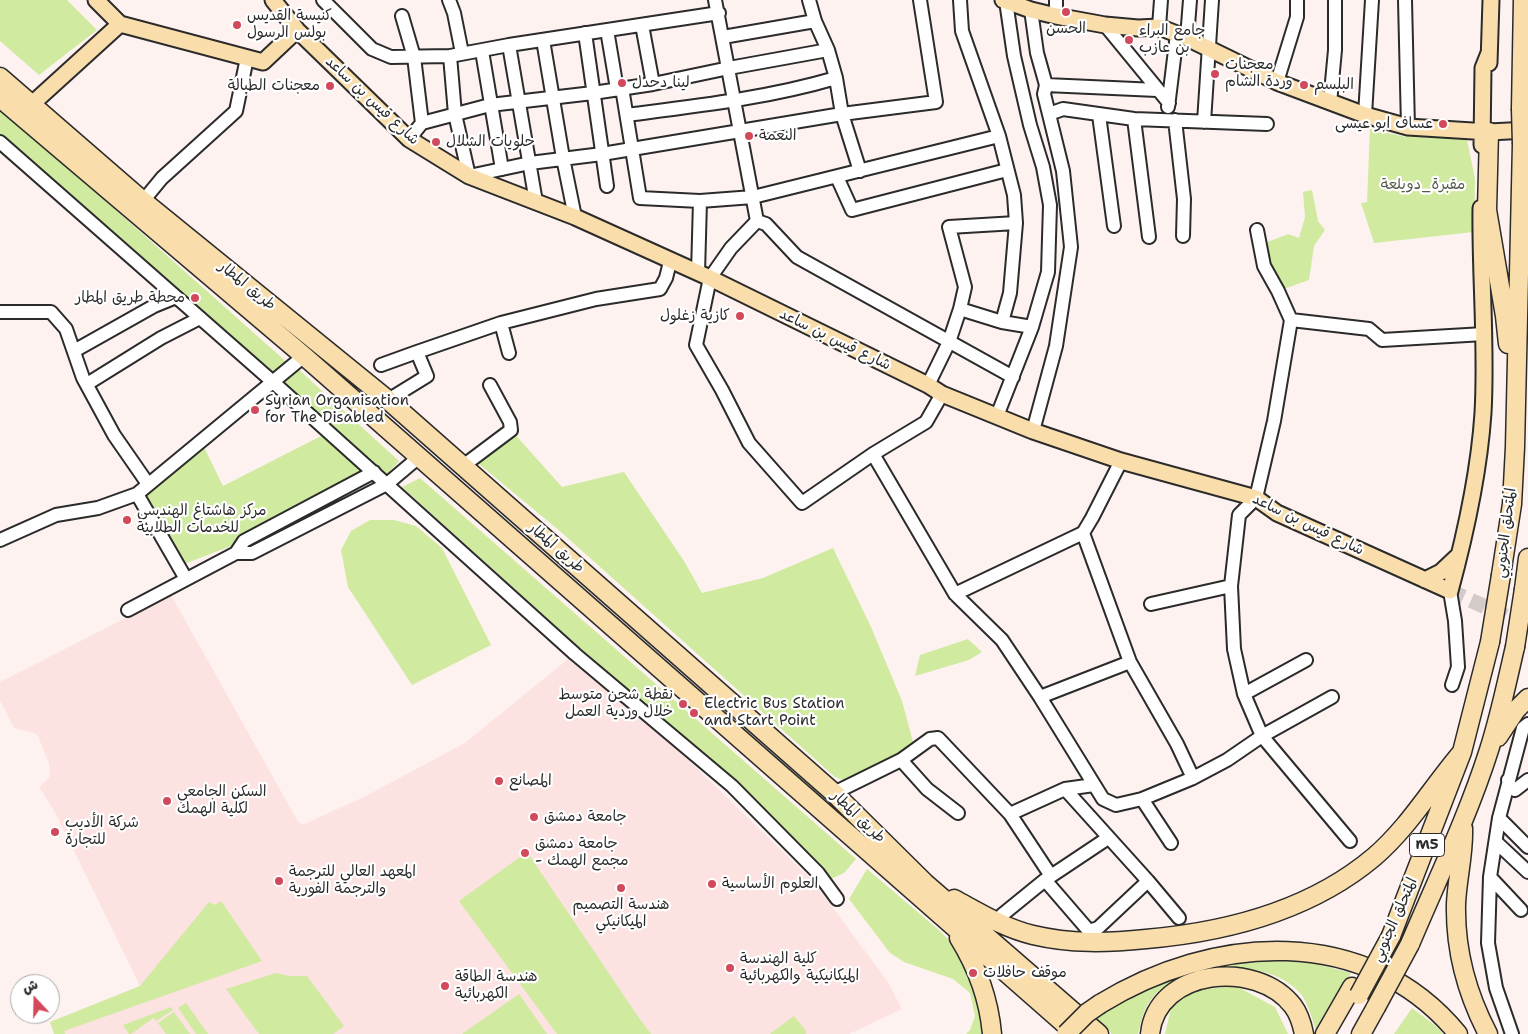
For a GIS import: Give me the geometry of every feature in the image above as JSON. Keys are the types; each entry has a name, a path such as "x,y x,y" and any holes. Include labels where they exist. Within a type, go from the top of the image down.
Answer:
{"highway":[{"name":"المتحلق الجنوبي","path":"1334,1034 1417,870 1462,752 1490,642 1512,504 1515,447 1525,137 1521,109 1523,0"},
{"name":"طريق المطار","path":"0,77 143,201 388,400 834,793 925,883 1099,1034"},
{"name":"طريق المطار","path":"0,98 304,356 1076,1034"},
{"path":"1486,132 1484,210 1507,330 1515,447"},
{"name":"المتحلق الجنوبي","path":"1361,1034 1410,944 1488,752 1498,720 1515,646 1528,558"},
{"path":"1488,752 1516,710 1528,698"},
{"path":"925,883 999,924 1032,934 1066,941 1122,942 1180,936 1227,927 1269,915 1311,898 1331,888 1362,867 1398,834 1462,752"},
{"path":"1463,817 1464,840 1456,903 1458,939 1469,992 1475,1009 1488,1034"},
{"path":"947,921 964,945 977,972 986,1000 992,1034"},
{"path":"1066,1034 1100,1004 1136,984 1194,962 1253,952 1306,952 1354,962 1386,975 1415,993 1432,1006 1458,1034"},
{"path":"1150,1034 1159,1007 1172,995 1196,981 1226,976 1254,981 1279,993 1287,999 1298,1013 1304,1034"},
{"path":"1325,1034 1356,991"}],"main road":[{"path":"96,0 120,24 263,62 297,30"},
{"name":"شارع قيس بن ساعد","path":"273,0 297,30 409,139 469,176 575,217 704,276 928,385 942,394 1033,431 1121,461 1256,498 1277,513 1450,591"},
{"path":"1486,132 1491,0"},
{"path":"1004,1 1056,16 1105,25 1138,28 1159,27 1208,48 1277,82 1330,103 1408,127 1486,132 1525,137"},
{"path":"32,104 120,24"},
{"path":"1450,591 1477,478 1483,412 1484,210"},
{"path":"1425,580 1441,572 1460,554"}],"street":[{"path":"323,0 372,49 391,57 456,55 719,13"},
{"path":"449,0 454,12 456,55 455,114 469,176 530,163 602,154 842,114 936,102 920,0"},
{"path":"716,0 757,221"},
{"path":"809,0 815,21 828,50 836,78 842,114 860,171"},
{"path":"960,0 962,31 999,136 1014,195 1016,223 1010,293 1002,322"},
{"path":"1056,0 1056,16"},
{"path":"1159,27 1161,0"},
{"path":"1183,236 1184,199 1169,103 1190,0"},
{"path":"1204,122 1212,0"},
{"path":"1277,82 1297,16 1297,0"},
{"path":"1330,103 1335,50 1335,0"},
{"path":"1365,115 1372,0"},
{"path":"1406,0 1408,127"},
{"path":"997,416 1032,327 1048,272 1050,205 1043,167 1030,125 1014,56 1004,1"},
{"path":"1031,10 1036,54 1046,85 1044,94 1063,171 1071,247 1056,346 1033,431"},
{"path":"402,16 414,57 422,123"},
{"path":"724,37 815,21"},
{"path":"642,25 653,84"},
{"path":"1105,25 1169,103"},
{"path":"607,30 626,115 640,198 700,201 753,197 999,136"},
{"path":"585,33 607,186"},
{"path":"542,40 575,217"},
{"path":"510,45 536,202"},
{"path":"409,139 422,123 490,105 653,84 828,50"},
{"path":"482,51 502,169"},
{"path":"143,201 162,178 236,111 247,58"},
{"path":"626,115 735,100 805,87 836,78"},
{"path":"1046,85 1157,90"},
{"path":"1049,114 1063,109 1134,119 1266,124"},
{"path":"1099,115 1114,226"},
{"path":"1134,119 1149,237"},
{"path":"0,142 273,382 575,654 732,786 818,873 837,899"},
{"path":"837,177 852,210 1007,170"},
{"path":"700,201 704,276 696,345 749,443 802,502 873,454 926,422 942,394"},
{"path":"757,221 766,224 797,257 1013,377"},
{"path":"704,276 757,221"},
{"path":"928,385 949,342 960,309 965,286 949,227 1016,223"},
{"path":"1258,230 1264,266 1292,320 1274,421 1256,498 1239,515 1231,586 1234,649 1244,694 1262,736 1350,841"},
{"path":"381,364 501,323 596,299 660,289 666,278 670,262"},
{"path":"74,351 154,306 176,297"},
{"path":"960,309 1002,322 1032,327"},
{"path":"0,312 51,312 66,329 87,384 114,435 148,484"},
{"path":"87,384 161,338 200,318"},
{"path":"1292,320 1369,328 1382,340 1484,334"},
{"path":"501,323 509,354"},
{"path":"388,400 427,376 417,352"},
{"path":"0,540 56,515 98,508 137,494 304,356"},
{"path":"463,466 511,430 510,422 490,385"},
{"path":"873,454 955,594 1002,640 1040,697 1103,799 1116,805 1142,799 1193,778 1227,760 1262,736 1332,697"},
{"path":"128,610 236,553 252,552 387,484 419,457"},
{"path":"955,594 1083,533 1121,461"},
{"path":"236,553 244,541 374,472"},
{"path":"137,494 186,578"},
{"path":"1083,533 1130,662 1193,778"},
{"path":"1151,604 1231,586"},
{"path":"1450,591 1458,667 1452,685"},
{"path":"1244,694 1306,660"},
{"path":"1040,697 1130,662"},
{"path":"1512,1034 1496,988 1488,942 1490,877 1499,818 1508,780 1523,728 1528,724"},
{"path":"834,793 901,760 930,739 938,738 1010,814 1048,878 1089,931 1098,928 1148,880"},
{"path":"901,760 927,789 958,813"},
{"path":"1508,780 1510,787 1515,790 1528,780"},
{"path":"1010,814 1065,789 1094,785"},
{"path":"1065,789 1148,880 1179,918"},
{"path":"1142,799 1170,843"},
{"path":"1499,818 1528,847"},
{"path":"1002,915 1048,878 1108,838"},
{"path":"1496,842 1528,872"},
{"path":"1490,877 1521,910"}],"shaded area":[{"name":"جامعة دمشق","path":"171,595 297,820 302,825 364,797 465,743 568,659 674,746 813,881 888,982 902,1009 849,1034 54,1034 51,1024 60,1024 60,1018 140,986 56,814 39,787 50,777 49,763 37,734 14,728 0,700 0,682"}],"green space":[{"path":"0,0 67,0 97,30 39,75 0,41"},
{"path":"0,111 73,172 291,366 273,382 0,142"},
{"name":"مقبرة_دويلعة","path":"1408,127 1465,130 1475,179 1474,232 1374,243 1361,203 1367,202 1370,129 1406,137"},
{"path":"1312,190 1318,221 1325,230 1314,246 1309,280 1278,291 1260,245 1288,234 1299,238 1305,217 1303,192"},
{"path":"297,368 399,461 386,475 283,382"},
{"path":"511,430 562,487 624,472 684,561 702,593 763,578 833,548 871,627 902,701 915,749 850,783 835,777 561,532 473,459"},
{"path":"329,432 374,472 244,541 179,566 137,494 201,441 223,486"},
{"path":"420,478 856,859 844,873 831,879 819,864 402,487"},
{"path":"370,520 394,520 416,526 442,548 491,645 412,685 348,587 341,550 351,531"},
{"path":"968,639 982,652 969,660 915,676 920,655"},
{"path":"527,852 651,1034 557,1034 459,901"},
{"path":"867,869 951,942 975,990 985,1034 966,1034 970,1030 975,1016 970,993 953,979 904,962 890,953 849,899"},
{"path":"221,901 262,961 64,1031 65,1034 54,1034 51,1024 60,1024 60,1018 140,986 209,902 215,905"},
{"path":"1299,959 1351,973 1316,1031 1305,1000 1291,985 1265,972 1226,968 1221,963"},
{"path":"276,973 289,976 307,976 344,1026 333,1034 259,1034 226,989"},
{"path":"1169,979 1170,983 1151,999 1142,1018 1138,1034 1112,1034 1096,1018 1113,1005"},
{"path":"1236,986 1275,1007 1288,1034 1165,1034 1171,1008 1194,990"},
{"path":"519,994 547,1034 462,1034"},
{"path":"186,1003 208,1034 196,1034 178,1008"},
{"path":"171,1007 173,1010 156,1021 153,1018 131,1034 123,1025"},
{"path":"1412,1008 1436,1026 1443,1034 1394,1034"},
{"path":"174,1012 190,1034 166,1034 158,1023"},
{"path":"794,1016 806,1031 806,1034 770,1034"}],"tunnel":[{"path":"1450,591 1528,626"}],"place":[{"name":"الحسن","path":"1066,12"},
{"name":"كنيسة القديس بولس الرسول","path":"237,25"},
{"name":"جامع البراء بن عازب","path":"1129,40"},
{"name":"معجنات وردة الشام","path":"1215,74"},
{"name":"لينا دحدل","path":"622,83"},
{"name":"البلسم","path":"1304,85"},
{"name":"معجنات الطبالة","path":"330,86"},
{"name":"عساف ابو عيسى","path":"1443,124"},
{"name":"النعمة","path":"749,136"},
{"name":"حلويات الشلال","path":"436,142"},
{"name":"محطة طريق المطار","path":"195,298"},
{"name":"كازية زغلول","path":"740,316"},
{"name":"Syrian Organisation for The Disabled","path":"255,410"},
{"name":"مركز هاشتاغ الهندسي للخدمات الطلابية","path":"127,520"},
{"name":"نقطة شحن متوسط خلال وردية العمل","path":"683,704"},
{"name":"Electric Bus Station and Start Point","path":"694,713"},
{"name":"المصانع","path":"499,781"},
{"name":"السكن الجامعي لكلية الهمك","path":"167,801"},
{"name":"جامعة دمشق","path":"534,817"},
{"name":"شركة الأديب للتجارة","path":"55,832"},
{"name":"جامعة دمشق - مجمع الهمك","path":"525,853"},
{"name":"المعهد العالي للترجمة والترجمة الفورية","path":"279,881"},
{"name":"العلوم الأساسية","path":"712,884"},
{"name":"هندسة التصميم الميكانيكي","path":"621,888"},
{"name":"كلية الهندسة الميكانيكية والكهربائية","path":"730,968"},
{"name":"موقف حافلات","path":"973,973"},
{"name":"هندسة الطاقة الكهربائية","path":"445,986"}]}
